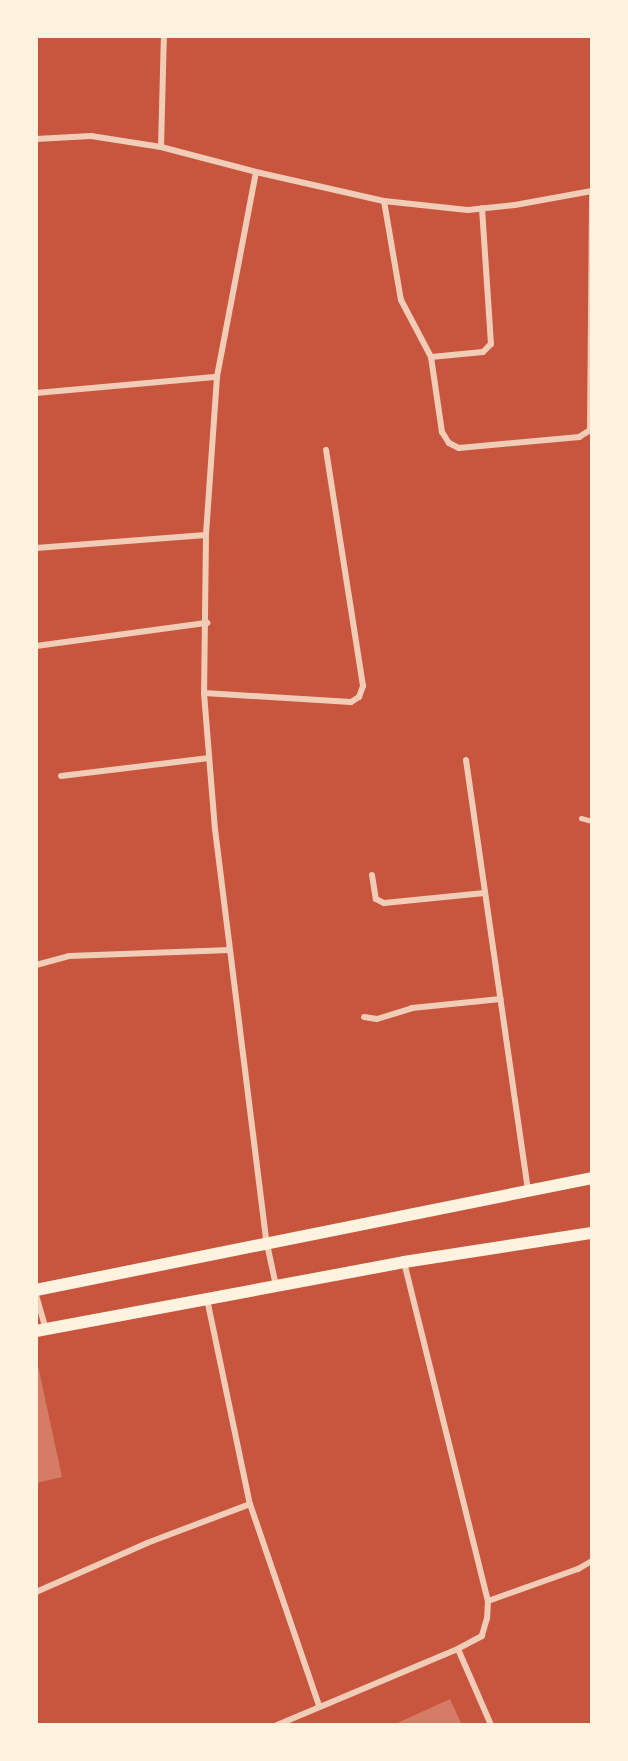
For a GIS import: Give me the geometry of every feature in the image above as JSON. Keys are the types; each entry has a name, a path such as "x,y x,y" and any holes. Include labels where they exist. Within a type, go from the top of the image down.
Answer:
{"main road":[{"path":"36,1290 592,1178"},
{"path":"41,1330 404,1262 592,1233"}],"street":[{"path":"160,147 164,36"},
{"path":"36,139 91,136 160,147 256,172 384,201 468,210 592,191 590,430 579,437 459,448 449,443 442,432 431,357 401,300 384,201"},
{"path":"256,172 217,377 207,535 204,693 230,950 267,1244 276,1287"},
{"path":"431,357 483,352 490,344 482,208"},
{"path":"36,393 217,377"},
{"path":"204,693 351,702 359,697 363,686 326,450"},
{"path":"36,548 207,535"},
{"path":"36,646 207,623"},
{"path":"61,776 209,758"},
{"path":"466,760 528,1190"},
{"path":"372,875 376,899 384,903 485,893"},
{"path":"36,965 69,956 230,950"},
{"path":"364,1017 377,1019 412,1008 501,999"},
{"path":"277,1725 458,1649 482,1636 487,1618 488,1601 404,1262"},
{"path":"36,1295 41,1330"},
{"path":"207,1299 250,1504 320,1706"},
{"path":"36,1592 147,1543 250,1504"},
{"path":"488,1601 578,1569 592,1561"},
{"path":"458,1649 491,1725"}],"lane":[{"path":"580,818 592,821"}],"building":[{"path":"36,1362 62,1477 36,1483"},
{"path":"450,1699 462,1725 393,1725"}]}
